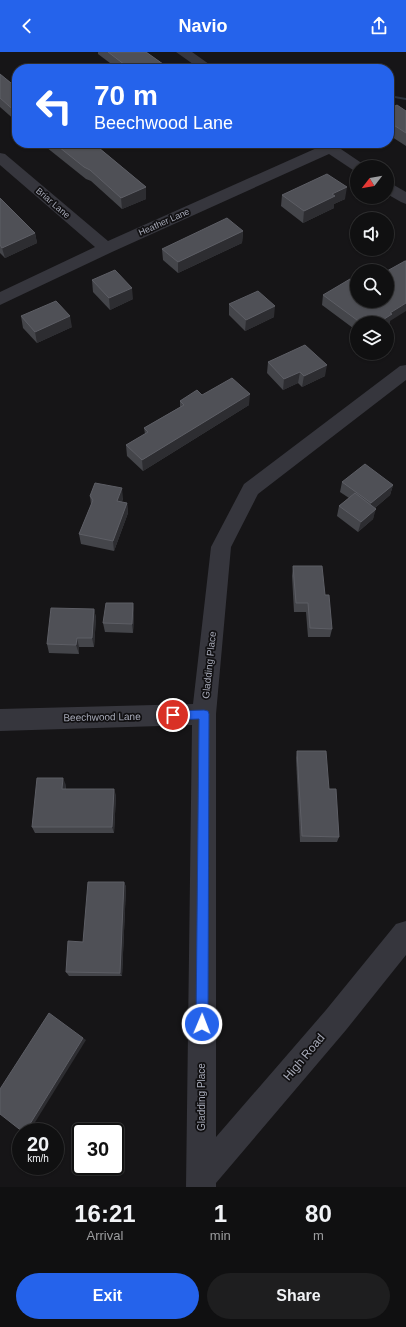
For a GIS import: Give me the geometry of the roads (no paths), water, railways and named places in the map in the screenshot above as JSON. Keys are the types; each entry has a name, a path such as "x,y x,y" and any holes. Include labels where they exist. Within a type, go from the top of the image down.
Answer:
{"street":[{"path":"183,52 201,64"},
{"name":"Heather Lane","path":"0,299 322,148"},
{"path":"329,148 350,162"},
{"name":"Briar Lane","path":"0,157 106,248"},
{"path":"394,191 406,199"},
{"name":"Gladding Place","path":"201,1183 204,714 221,547 251,489 406,371"},
{"name":"Beechwood Lane","path":"0,720 204,714"},
{"name":"High Road","path":"201,1183 406,934"}],"waterway":[{"path":"394,97 406,99"}]}
